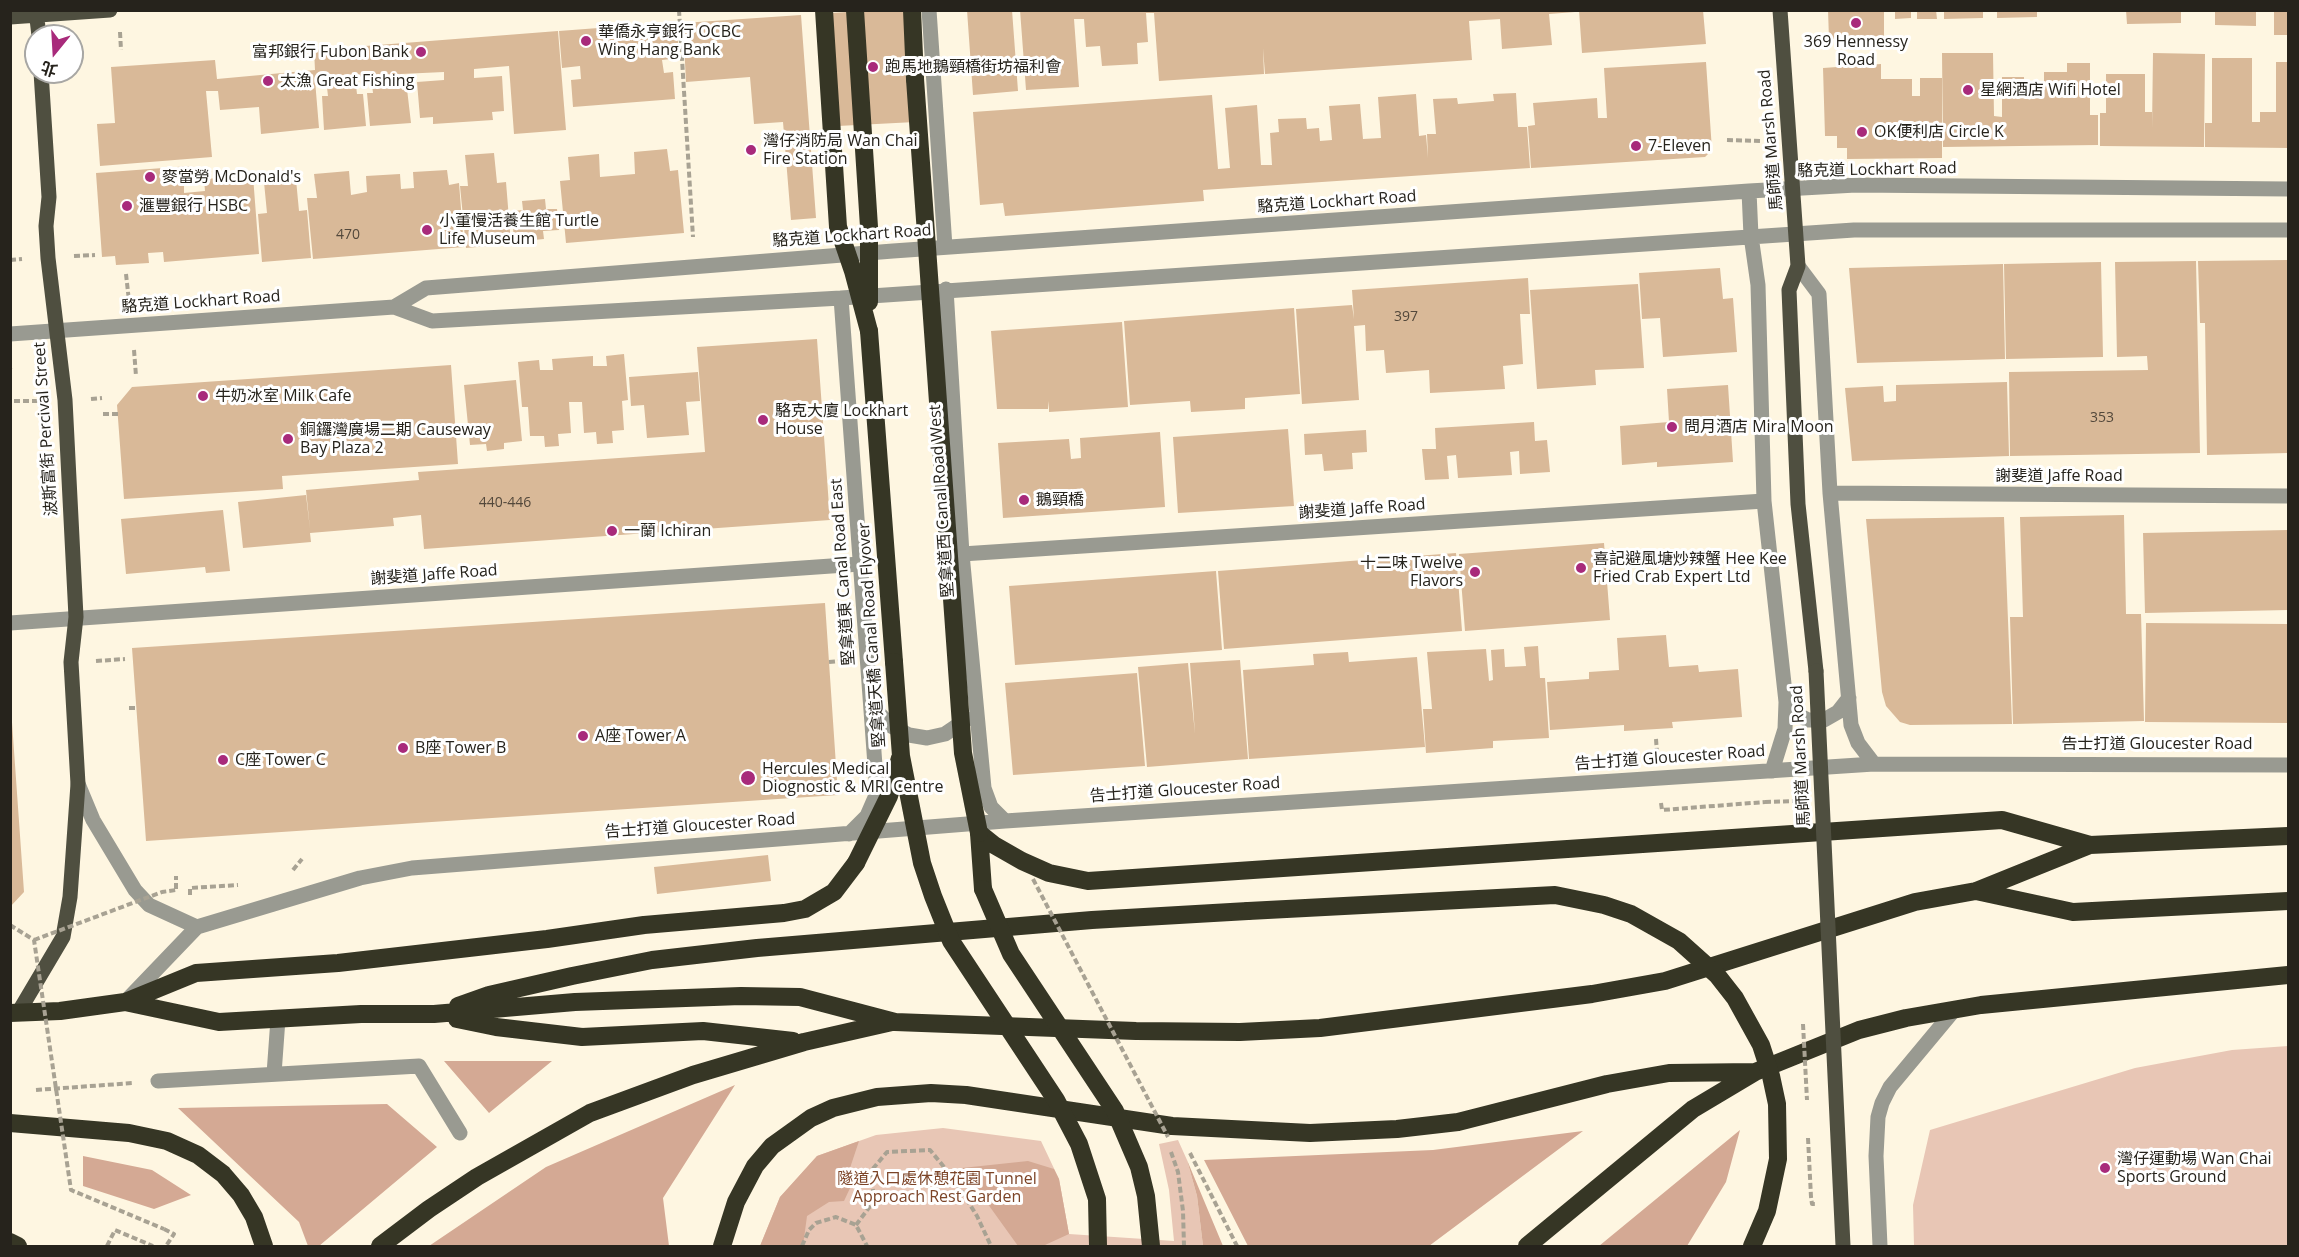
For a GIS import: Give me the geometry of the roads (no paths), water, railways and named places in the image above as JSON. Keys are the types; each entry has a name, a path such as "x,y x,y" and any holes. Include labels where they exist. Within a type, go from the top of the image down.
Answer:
{"highway":[{"path":"823,10 838,227 854,271 869,331"},
{"name":"堅拿道天橋 Canal Road Flyover","path":"855,10 869,227 869,331 901,756 922,862 951,941 1056,1100 1079,1144 1097,1199 1098,1246"},
{"path":"912,10 963,753 979,833 983,889 1011,954 1104,1091 1129,1141 1146,1196 1151,1246"},
{"path":"14,1013 125,1002 196,973 328,964 547,939 644,925 784,913 805,909 823,900 846,879 870,840 889,796 901,756"},
{"path":"979,833 994,845 1049,873 1088,881 2002,820 2090,845 2289,836"},
{"path":"125,1002 219,1022 361,1014 434,1014 686,996 765,996 800,997 895,1022 1136,1031 1239,1032 1320,1028 1592,994 1665,981 1915,902 1976,891 2090,845"},
{"path":"1976,891 2073,912 2289,901"},
{"path":"434,1014 489,995 652,960 757,948 1092,920 1248,911 1555,895 1595,902 1631,914 1679,941 1699,957 1735,998 1761,1045 1777,1104 1778,1159 1767,1211 1752,1246"},
{"path":"1527,1246 1693,1109 1755,1072 1859,1030 1955,1009 2289,975"},
{"path":"434,1014 496,1028 582,1037 703,1031 804,1042"},
{"path":"380,1246 477,1177 590,1113 668,1083 804,1042 895,1022"},
{"path":"722,1246 736,1202 755,1166 772,1146 789,1132 822,1113 852,1102 877,1097 931,1093 966,1095 1217,1131 1321,1133 1397,1130 1458,1122 1607,1084 1669,1073 1755,1072"},
{"path":"10,1123 129,1132 167,1141 198,1155 223,1174 241,1195 254,1217 264,1246"},
{"path":"10,1242 18,1246"}],"main road":[{"path":"10,17 37,13 110,10"},
{"name":"馬師道 Marsh Road","path":"1780,10 1785,104 1795,189 1798,266 1789,290 1798,504 1816,671 1843,1246"},
{"name":"波斯富街 Percival Street","path":"14,1013 47,966 63,936 70,897 78,784 71,662 76,617 64,400 48,258 46,226 49,197 42,84"}],"street":[{"path":"823,10 837,255"},
{"path":"929,10 945,247"},
{"name":"駱克道 Lockhart Road","path":"394,307 426,288 837,255 1749,190 1856,185 2289,189"},
{"name":"馬師道 Marsh Road","path":"1749,190 1751,236 1758,285 1764,501 1786,702 1785,729 1772,771"},
{"name":"駱克道 Lockhart Road","path":"10,333 394,307 432,321 841,298 946,289 1854,230 2289,230"},
{"path":"1798,266 1818,294 1830,493 1851,725 1858,743 1874,764"},
{"name":"堅拿道西 Canal Road West","path":"946,289 962,554 975,710 984,788 991,807 1005,821"},
{"name":"堅拿道東 Canal Road East","path":"841,298 877,793 867,816 849,834"},
{"name":"謝斐道 Jaffe Road","path":"1830,493 2289,496"},
{"name":"謝斐道 Jaffe Road","path":"962,554 1764,501"},
{"name":"謝斐道 Jaffe Road","path":"10,623 861,564"},
{"path":"1786,702 1796,714 1808,720 1824,720 1838,712 1848,698"},
{"path":"871,705 891,726 909,735 927,738 945,734 962,725 975,710"},
{"name":"告士打道 Gloucester Road","path":"125,1002 197,927 385,872 1005,821 1874,764 2289,765"},
{"name":"波斯富街 Percival Street","path":"78,784 93,820 135,890 149,905 197,927"},
{"path":"1880,1246 1876,1156 1878,1117 1882,1103 1890,1087 1955,1009"},
{"path":"274,1074 278,1019"},
{"path":"158,1081 419,1066 460,1133"}],"place":[{"name":"369 Hennessy Road","path":"1856,23"},
{"name":"華僑永亨銀行 OCBC Wing Hang Bank","path":"586,41"},
{"name":"富邦銀行 Fubon Bank","path":"421,52"},
{"name":"跑馬地鵝頸橋街坊福利會","path":"873,67"},
{"name":"太漁 Great Fishing","path":"268,81"},
{"name":"星網酒店 Wifi Hotel","path":"1968,90"},
{"name":"OK便利店 Circle K","path":"1862,132"},
{"name":"7-Eleven","path":"1636,146"},
{"name":"灣仔消防局 Wan Chai Fire Station","path":"751,150"},
{"name":"麥當勞 McDonald's","path":"150,177"},
{"name":"滙豐銀行 HSBC","path":"127,206"},
{"name":"小董慢活養生館 Turtle Life Museum","path":"427,230"},
{"name":"牛奶冰室 Milk Cafe","path":"203,396"},
{"name":"駱克大廈 Lockhart House","path":"763,420"},
{"name":"問月酒店 Mira Moon","path":"1672,427"},
{"name":"銅鑼灣廣場二期 Causeway Bay Plaza 2","path":"288,439"},
{"name":"鵝頸橋","path":"1024,500"},
{"name":"一蘭 Ichiran","path":"612,531"},
{"name":"喜記避風塘炒辣蟹 Hee Kee Fried Crab Expert Ltd","path":"1581,568"},
{"name":"十二味 Twelve Flavors","path":"1475,572"},
{"name":"A座 Tower A","path":"583,736"},
{"name":"B座 Tower B","path":"403,748"},
{"name":"C座 Tower C","path":"223,760"},
{"name":"Hercules Medical Diognostic & MRI Centre","path":"748,778"},
{"name":"灣仔運動場 Wan Chai Sports Ground","path":"2105,1168"}],"park label":[{"name":"隧道入口處休憩花園 Tunnel Approach Rest Garden","path":"937,1188"}]}
